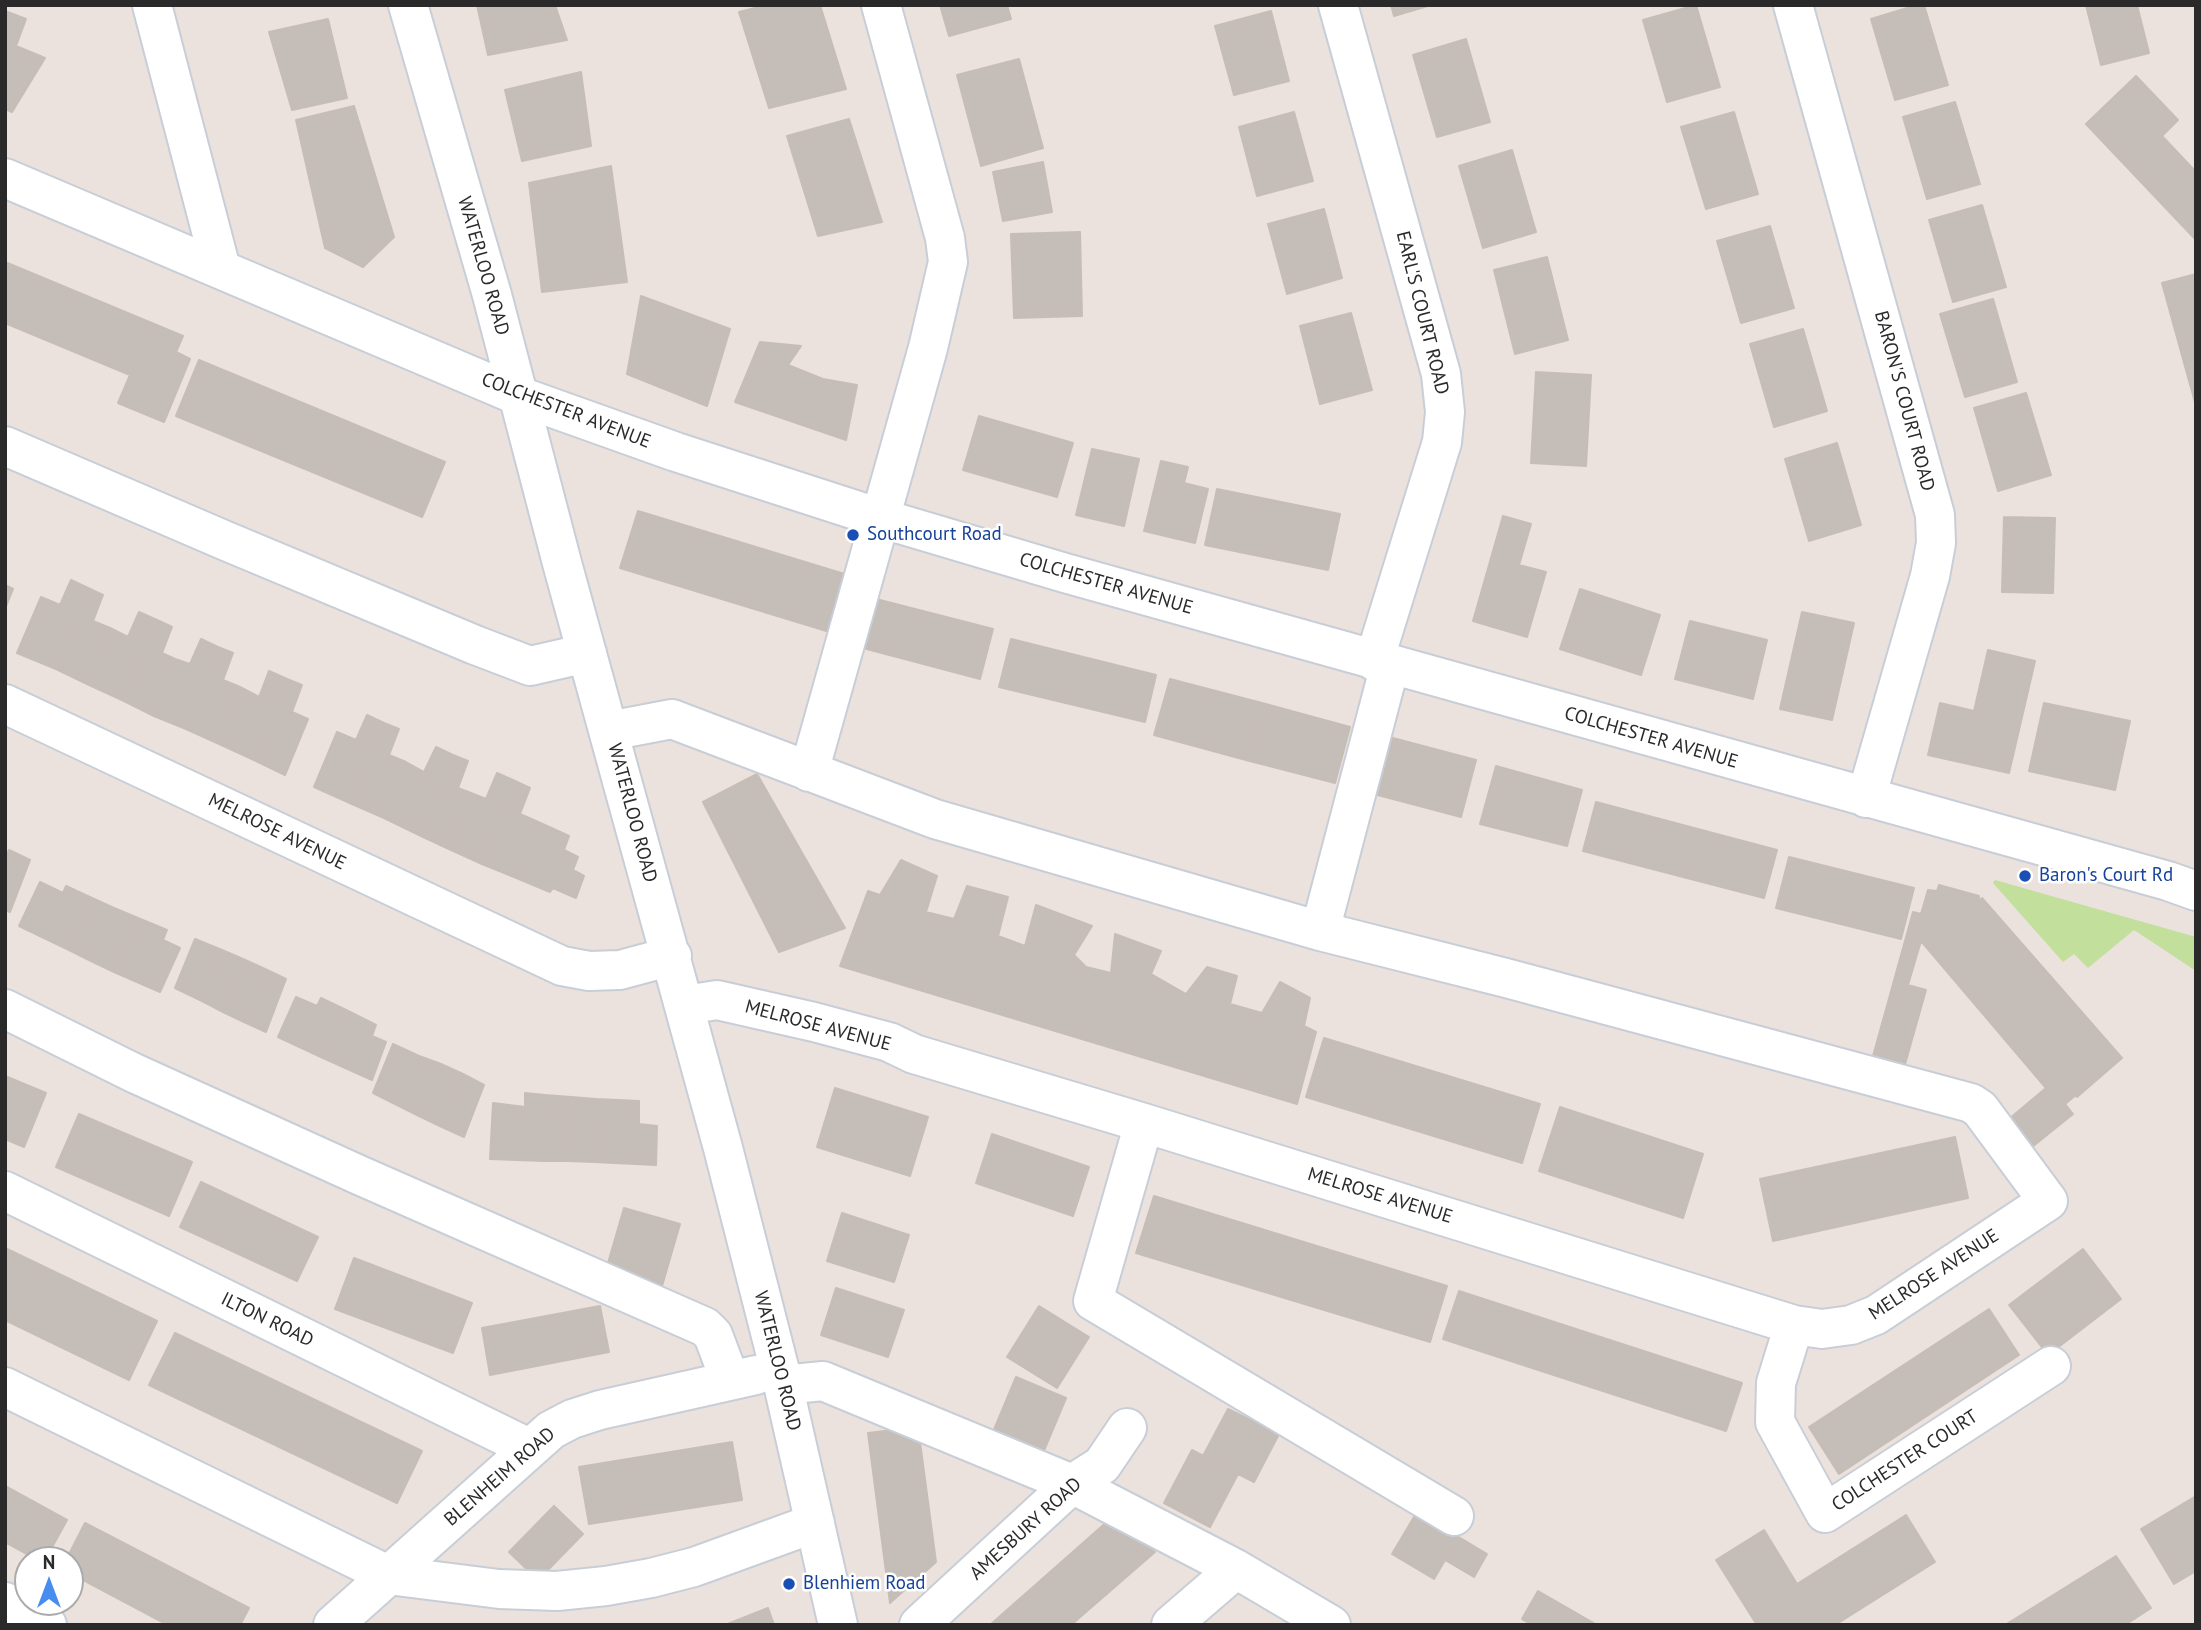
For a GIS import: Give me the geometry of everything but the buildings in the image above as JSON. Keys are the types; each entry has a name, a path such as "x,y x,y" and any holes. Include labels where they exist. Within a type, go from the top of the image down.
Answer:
{"street":[{"path":"152,5 221,269"},
{"name":"WATERLOO ROAD","path":"408,5 519,396 587,653 672,956 781,1378 838,1625"},
{"path":"809,772 928,348 948,262 945,238 881,5"},
{"name":"EARL'S COURT ROAD","path":"1320,931 1382,663 1442,442 1445,412 1441,374 1338,5"},
{"name":"BARON'S COURT ROAD","path":"1793,5 1935,515 1936,543 1930,576 1866,799"},
{"name":"COLCHESTER AVENUE","path":"5,178 519,396 676,452 880,518 1065,573 2196,891"},
{"path":"5,446 226,541 530,666 587,653"},
{"name":"MELROSE AVENUE","path":"5,704 562,966 589,971 620,970 672,956"},
{"path":"609,730 672,719 935,819 1320,931"},
{"name":"MELROSE AVENUE","path":"685,1005 717,1000 889,1042 914,1054 1794,1325 1822,1329 1851,1325 1876,1315 2048,1201 1979,1110 1971,1104 1506,978 1320,931"},
{"path":"5,1009 134,1073 705,1327 713,1335 730,1380"},
{"path":"1143,1123 1093,1301 1454,1516"},
{"name":"ILTON ROAD","path":"5,1191 529,1448"},
{"name":"COLCHESTER COURT","path":"1794,1325 1776,1383 1775,1422 1825,1513 2051,1366"},
{"name":"BLENHEIM ROAD","path":"333,1625 551,1430 572,1419 600,1410 730,1380 781,1378 823,1381 1072,1484 1236,1569 1331,1625"},
{"path":"5,1387 388,1575 499,1589 556,1591 606,1586 694,1567 815,1523"},
{"name":"AMESBURY ROAD","path":"919,1625 1072,1484 1102,1465 1127,1429"},
{"path":"1171,1625 1236,1569"},
{"path":"5,1602 47,1625"}],"green space":[{"path":"1995,880 2196,937 2196,971 2134,930 2088,968 2074,954 2063,962 1993,883"}],"place":[{"name":"Southcourt Road","path":"853,535"},
{"name":"Baron's Court Rd","path":"2025,876"},
{"name":"Blenhiem Road","path":"789,1584"}]}
